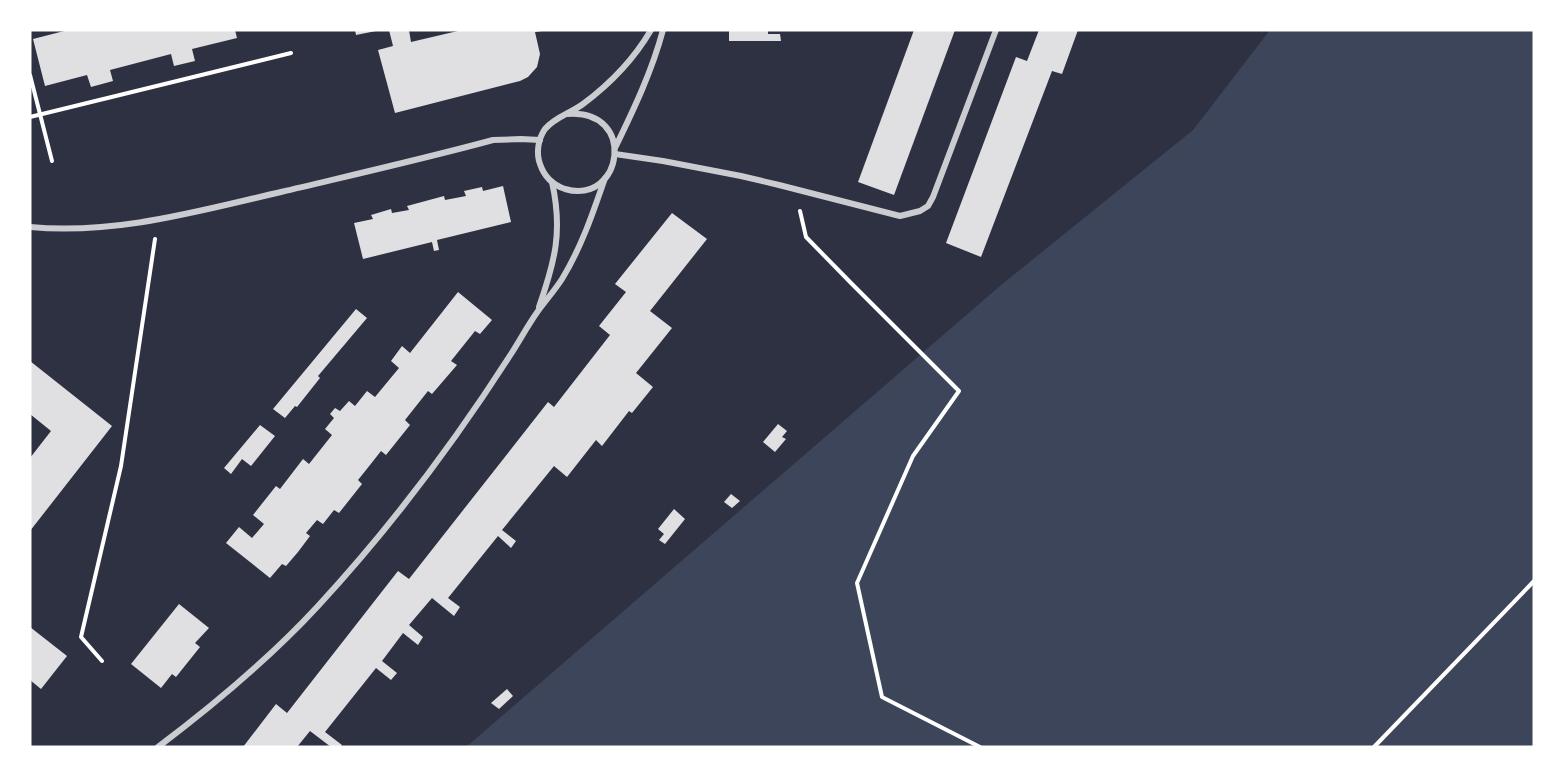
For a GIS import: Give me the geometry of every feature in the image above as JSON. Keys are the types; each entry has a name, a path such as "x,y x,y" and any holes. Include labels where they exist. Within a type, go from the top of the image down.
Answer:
{"street":[{"path":"605,178 596,186 579,191 562,188 552,182 539,163 540,140 550,124 588,100 616,76 633,57 651,30"},
{"path":"159,747 207,709 317,607 369,548 448,449 570,265 590,222 605,178 613,165 615,151 643,90 663,30"},
{"path":"615,151 741,176 900,216 920,211 928,206 933,197 996,30"},
{"path":"567,114 586,114 602,122 609,131 615,151"},
{"path":"30,226 93,228 158,220 493,140 521,138 540,140"},
{"path":"537,313 557,244 557,210 552,182"}],"path":[{"path":"30,117 291,53"},
{"path":"30,75 52,161"},
{"path":"795,189 806,237 959,392 913,456 857,583 882,697 980,747"},
{"path":"102,661 81,637 121,466 158,220"},
{"path":"1374,747 1534,581"}],"shaded area":[{"path":"1270,30 1534,30 1534,747 466,747 1001,285 1193,130"}],"building":[{"path":"68,30 235,30 237,38 192,49 195,61 174,66 171,54 110,70 113,81 91,87 87,75 45,86 33,39"},
{"path":"355,30 376,30 376,31 356,35"},
{"path":"389,30 409,30 411,42 462,30 542,31 535,32 540,54 537,67 528,77 395,113 378,50 393,46"},
{"path":"729,30 768,30 768,34 780,34 781,41 729,41"},
{"path":"914,30 955,30 894,195 858,182"},
{"path":"1039,30 1078,30 1062,74 1052,71 981,257 946,243 1016,57 1027,61"},
{"path":"503,186 511,222 437,240 439,250 434,251 432,242 363,259 354,223 373,219 371,215 391,209 392,213 409,210 407,206 444,196 445,200 466,196 464,191 482,187 483,191"},
{"path":"672,213 707,239 650,311 672,328 636,373 653,387 632,413 629,411 602,446 596,440 567,477 554,466 502,530 516,541 511,548 498,536 448,598 460,607 454,616 432,598 409,625 423,637 418,645 403,633 382,661 397,673 391,680 376,668 325,732 342,745 340,747 331,747 310,731 297,747 243,747 276,704 287,713 398,571 409,579 548,402 554,407 610,335 599,326 626,292 615,284"},
{"path":"458,292 492,320 480,334 475,331 451,361 457,365 432,394 428,391 405,420 410,425 386,455 381,451 358,480 362,484 339,513 334,510 323,524 317,520 306,533 310,536 298,552 286,566 282,564 270,578 226,543 239,527 252,538 264,524 253,515 276,486 280,489 303,459 309,464 332,435 325,429 334,418 330,414 335,408 340,411 349,401 355,406 367,391 375,397 399,368 391,361 402,346 410,353"},
{"path":"356,309 367,318 318,376 320,378 297,407 295,406 285,418 273,409"},
{"path":"30,361 112,426 30,531 30,458 51,431 30,414"},
{"path":"778,424 787,431 782,437 786,439 775,452 763,442"},
{"path":"260,425 275,436 251,466 242,459 231,474 224,468"},
{"path":"731,494 740,501 732,508 724,502"},
{"path":"674,509 685,519 665,544 659,540 664,534 658,529"},
{"path":"179,604 209,628 195,643 200,647 176,677 172,674 161,688 131,664"},
{"path":"30,627 67,656 41,689 30,680"},
{"path":"507,689 513,696 499,709 491,703"}]}
